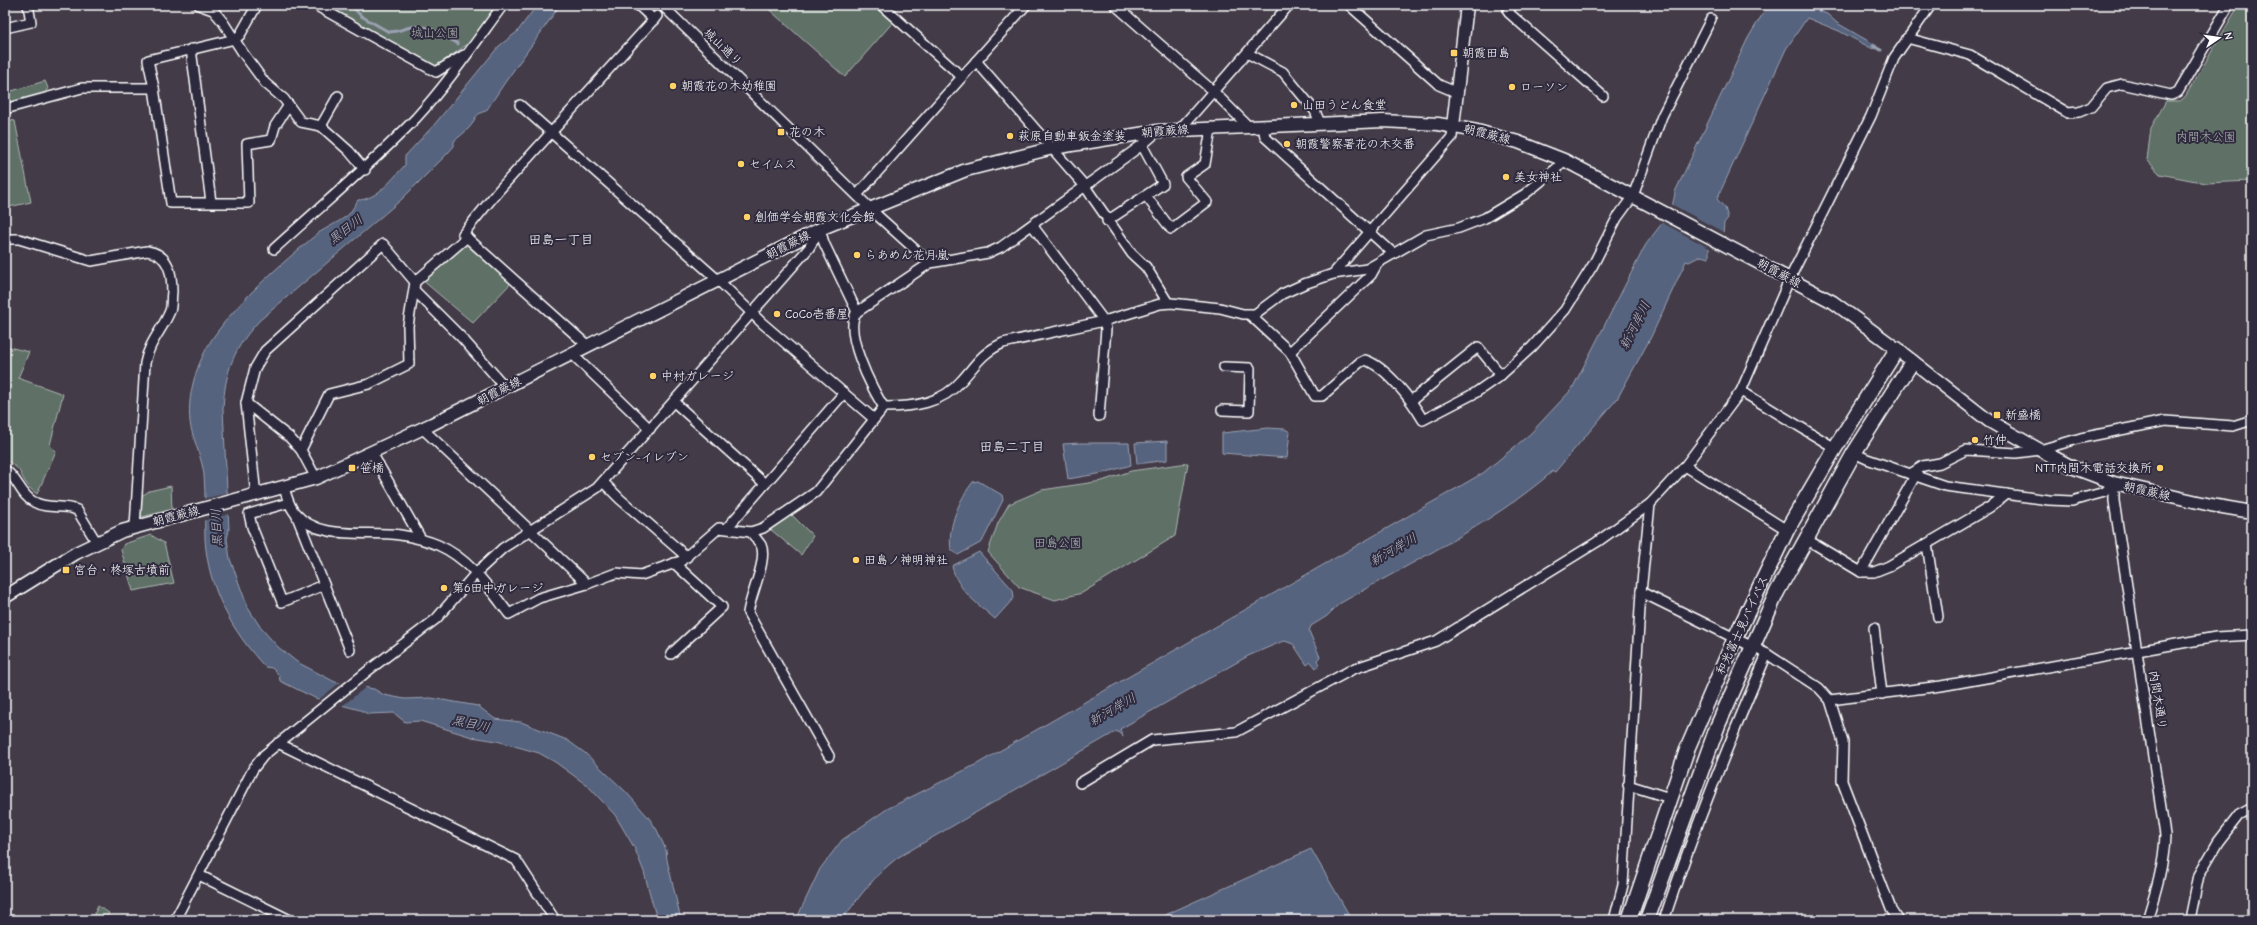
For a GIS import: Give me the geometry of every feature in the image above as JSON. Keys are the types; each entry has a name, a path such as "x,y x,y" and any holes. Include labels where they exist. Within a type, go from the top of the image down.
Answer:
{"highway":[{"name":"和光富士見バイパス","path":"1629,920 1688,748 1735,638 1787,530 1835,448 1897,349"},
{"name":"和光富士見バイパス","path":"1647,920 1718,725 1777,592 1854,453 1912,362"}],"main road":[{"path":"1453,126 1467,5"},
{"name":"朝霞蕨線","path":"5,597 97,543 135,527 184,513 252,497 316,478 423,429 506,388 820,229 870,207 966,170 1053,148 1158,131 1320,123 1400,121 1453,126 1518,142 1564,160 1839,306 1897,349 1988,421 2074,468 2114,483 2211,505 2252,512"}],"street":[{"path":"5,28 31,22 28,5"},
{"path":"199,5 213,10 265,83 289,104 301,122 321,126 349,151 365,170"},
{"path":"257,5 240,35 235,39 191,48 148,60 154,88 171,202 250,203 247,144 271,140 275,126 289,104"},
{"path":"315,5 436,72 466,54"},
{"path":"274,249 365,170 422,111 441,89 503,5"},
{"path":"588,346 463,234 499,190 655,18 638,5"},
{"name":"城山通り","path":"662,5 857,195 930,263"},
{"path":"881,5 961,76"},
{"path":"857,195 961,76 1026,5"},
{"path":"1115,5 1214,92 1248,126"},
{"path":"1180,129 1289,5"},
{"path":"1349,5 1439,85 1458,93"},
{"path":"1512,5 1508,13 1603,96"},
{"path":"1080,783 1152,740 1236,732 1353,669 1436,641 1598,542 1650,504 1685,466 1741,391 1785,276 1871,116 1894,58 1931,5"},
{"path":"1907,38 1970,56 2068,113 2079,112 2091,107 2107,88 2122,84 2171,95 2178,92 2229,5"},
{"path":"296,514 314,526 331,531 399,534 421,539 448,550 477,572 509,614 539,598 587,584 616,573 641,575 674,563 687,557 718,528 751,532 763,528 816,492 884,408 913,407 934,400 951,390 961,381 979,358 989,350 1003,343 1104,321 1168,303 1220,308 1250,315 1290,352 1315,396 1322,396 1359,363 1365,360 1373,364 1412,400 1423,420 1475,393 1501,375 1532,347 1565,310 1590,270 1617,218 1637,198 1662,116 1711,19"},
{"path":"191,48 211,202"},
{"path":"1247,53 1283,72 1315,111 1320,123"},
{"path":"976,61 1084,185 1107,221 1132,254 1146,267 1168,303"},
{"path":"5,109 82,88 154,88"},
{"path":"321,126 338,96"},
{"path":"520,105 718,280 752,313 874,419"},
{"path":"1263,126 1265,137 1394,254"},
{"path":"1333,274 1452,137 1453,126"},
{"path":"1146,196 1172,229 1207,202 1186,177 1205,164 1210,135 1209,128"},
{"path":"884,408 865,372 857,349 852,324 853,317 857,312 930,263 988,253 1001,247 1084,185 1142,145 1158,131"},
{"path":"1107,221 1163,184 1142,145"},
{"path":"1250,315 1259,312 1282,294 1333,274 1367,269 1376,266 1426,234 1466,226 1501,210 1536,185 1564,160"},
{"path":"1032,225 1104,321 1106,328 1099,416"},
{"path":"820,229 824,243 857,312"},
{"path":"175,920 256,765 278,743 369,670 436,619 477,572 503,548 591,493 603,482 809,248 820,229"},
{"path":"301,450 330,394 369,384 409,364 408,326 414,286 467,237"},
{"path":"5,239 19,239 91,262 147,251 156,252 166,261 172,277 171,310 148,349 145,363 135,527"},
{"path":"252,497 246,403 255,368 265,350 383,244 414,286 506,388"},
{"path":"1290,352 1371,275 1376,266"},
{"path":"1412,400 1478,347 1501,375"},
{"path":"572,354 650,429"},
{"path":"1222,410 1249,411 1250,368 1224,367"},
{"path":"1741,391 1835,448"},
{"path":"727,528 844,393"},
{"path":"674,402 765,484"},
{"path":"246,403 289,437 301,450 316,478"},
{"path":"1862,572 1913,475 1923,466 1940,463 1966,450 2016,454 2040,450 2081,438 2154,422 2165,421 2233,426 2252,420"},
{"path":"423,429 529,531 587,584"},
{"path":"372,453 421,539"},
{"path":"1854,453 1867,460 1945,486 2049,500 2072,501 2105,492 2114,483"},
{"path":"1685,466 1787,530"},
{"path":"5,470 13,475 23,494 33,502 43,506 71,507 77,510 97,543"},
{"path":"603,482 620,500 687,557"},
{"name":"内間木通り","path":"2114,483 2114,501 2165,835 2164,858 2160,881 2147,920"},
{"path":"284,488 288,503 296,514 350,650"},
{"path":"1806,539 1862,572 1874,572 1889,566 1928,544 1990,507 2006,494"},
{"path":"288,503 249,514 252,528 282,602 324,585"},
{"path":"1614,920 1623,885 1641,592 1650,504"},
{"path":"751,532 761,546 762,565 750,598 748,613 829,756"},
{"path":"1928,544 1938,617"},
{"path":"671,654 722,607 674,563"},
{"path":"1641,592 1767,654 1820,688 1830,700 1843,742 1842,781 1891,909 1898,920"},
{"path":"1874,628 1882,694"},
{"path":"1830,700 1941,686 2216,637 2252,635"},
{"path":"1664,920 1689,845 1724,753 1767,654"},
{"path":"278,743 516,860 555,920"},
{"path":"1628,785 1670,798"},
{"path":"2189,920 2199,874 2218,842 2239,815 2252,808"},
{"path":"199,874 290,920"}],"green space":[{"name":"城山公園","path":"323,5 497,5 470,42 436,67"},
{"path":"764,5 876,5 894,21 845,77"},
{"name":"内間木公園","path":"2239,5 2252,5 2252,181 2206,183 2160,174 2147,160 2151,128 2166,101 2180,101 2185,97"},
{"path":"45,81 48,88 45,93 5,105 5,93"},
{"path":"5,119 15,121 31,202 5,208"},
{"path":"467,244 512,282 473,323 422,280"},
{"path":"5,346 29,352 18,378 63,394 50,445 56,451 37,494 27,484 19,470 5,459"},
{"name":"田島公園","path":"1188,463 1175,536 1082,593 1055,600 1019,587 988,552 998,523 1009,504 1042,490 1102,481 1131,471"},
{"path":"171,486 172,509 138,518 139,498 149,491"},
{"path":"791,514 813,536 801,555 770,529"},
{"path":"151,535 164,543 174,583 133,591 121,550 124,544"},
{"path":"98,906 109,913 106,919 101,916 97,920 93,917"}],"water":[{"name":"黒目川","path":"537,5 560,5 486,111 477,116 469,128 454,141 454,146 448,153 402,199 260,320 237,350 232,360 226,383 223,409 229,530 227,539 230,559 248,608 261,628 278,647 297,662 335,682 374,689 384,695 405,699 431,698 478,706 495,719 521,722 567,740 585,753 626,792 649,818 657,830 666,850 681,920 657,920 644,872 635,849 615,815 588,786 555,762 539,753 497,741 472,737 420,721 405,722 394,713 368,714 360,710 315,698 280,681 279,675 272,668 265,667 232,624 217,592 207,557 205,539 204,475 202,463 191,428 190,404 194,380 202,357 208,346 236,308 276,269 317,234 347,216 358,200 372,196 390,182 405,165 405,156 434,125 499,46 517,32"},
{"name":"新河岸川","path":"1768,5 1817,5 1814,8 1816,10 1827,14 1837,23 1877,46 1875,49 1871,48 1839,31 1807,18 1786,49 1717,199 1725,208 1728,218 1724,223 1723,235 1709,248 1709,258 1701,256 1689,262 1686,261 1651,337 1617,399 1555,472 1553,471 1529,491 1477,526 1339,604 1327,616 1311,626 1309,631 1320,657 1317,660 1319,665 1316,668 1311,662 1307,665 1293,644 1285,641 1248,656 1120,729 1123,737 1117,731 897,858 874,879 842,920 796,920 820,869 842,840 887,809 977,764 1483,473 1530,434 1572,389 1645,246 1668,214 1674,200 1675,192 1748,38"},
{"path":"1268,428 1285,429 1290,432 1287,458 1222,453 1222,433"},
{"path":"1167,441 1167,460 1137,464 1135,443"},
{"path":"1129,443 1131,465 1103,473 1068,479 1063,444"},
{"path":"978,481 1002,495 1003,500 982,542 958,555 951,549 950,540 953,522 959,504 968,489 973,482"},
{"path":"979,552 1013,590 1014,598 995,619 975,602 963,589 958,582 952,566"},
{"path":"1311,849 1352,920 1154,920"}],"pier":[{"path":"1671,204 1725,233 1725,236 1711,249 1661,222"},
{"path":"229,493 230,514 202,521 202,499"},
{"path":"342,681 366,687 341,707 317,701"}],"waterway":[{"path":"351,5 361,16 389,32 417,26 423,27 435,31 458,44"},
{"path":"1873,46 1881,50"}],"place":[{"name":"朝霞田島","path":"1454,53"},
{"name":"朝霞花の木幼稚園","path":"673,86"},
{"name":"ローソン","path":"1512,87"},
{"name":"山田うどん食堂","path":"1294,105"},
{"name":"花の木","path":"781,132"},
{"name":"萩原自動車鈑金塗装","path":"1010,136"},
{"name":"朝霞警察署花の木交番","path":"1287,144"},
{"name":"セイムス","path":"741,164"},
{"name":"美女神社","path":"1506,177"},
{"name":"創価学会朝霞文化会館","path":"747,217"},
{"name":"らあめん花月嵐","path":"857,255"},
{"name":"CoCo壱番屋","path":"777,314"},
{"name":"中村ガレージ","path":"653,376"},
{"name":"新盛橋","path":"1997,415"},
{"name":"竹仲","path":"1975,440"},
{"name":"セブン-イレブン","path":"592,457"},
{"name":"笹橋","path":"352,468"},
{"name":"NTT内間木電話交換所","path":"2160,468"},
{"name":"田島ノ神明神社","path":"856,560"},
{"name":"宮台・柊塚古墳前","path":"66,570"},
{"name":"第6田中ガレージ","path":"444,588"}],"district":[{"name":"田島一丁目","path":"561,239"},
{"name":"田島二丁目","path":"1012,446"}]}
